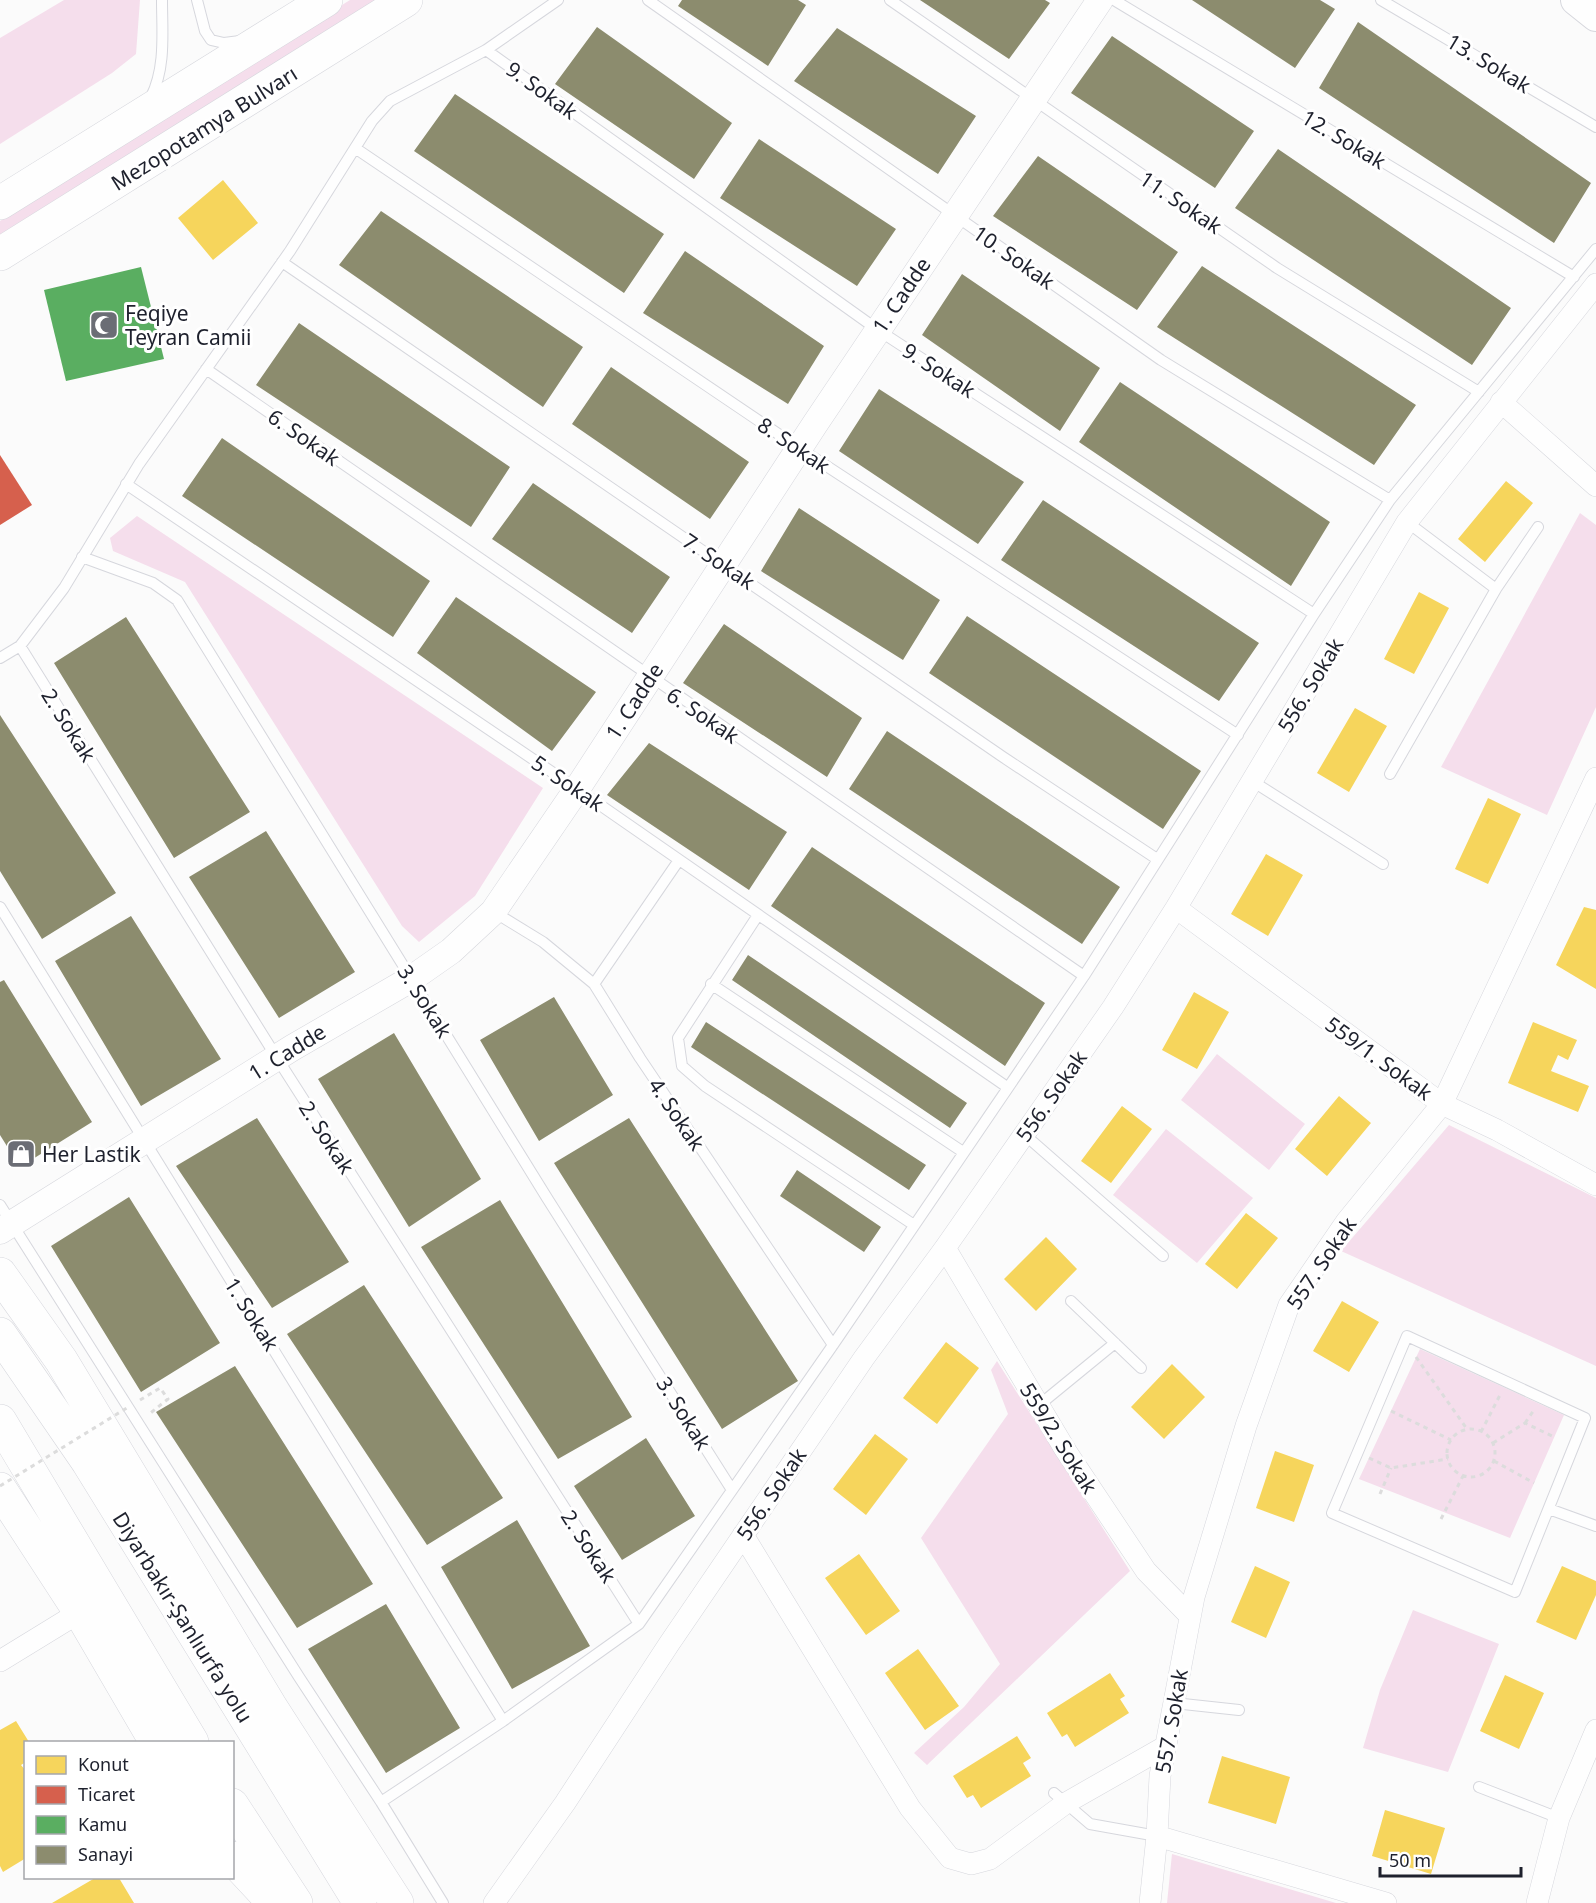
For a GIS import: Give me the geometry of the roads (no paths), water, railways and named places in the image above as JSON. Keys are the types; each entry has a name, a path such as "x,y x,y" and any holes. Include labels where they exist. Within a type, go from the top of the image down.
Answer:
{"main road":[{"name":"Mezopotamya Bulvarı","path":"0,203 326,0"},
{"name":"Mezopotamya Bulvarı","path":"0,254 406,0"},
{"path":"1575,0 1596,16"},
{"path":"0,1274 62,1360 272,1708 397,1903"},
{"name":"Diyarbakır-Şanlıurfa yolu","path":"0,1334 88,1462 360,1903"},
{"path":"0,1420 191,1741"},
{"path":"0,1469 29,1531"},
{"path":"0,1488 81,1612 155,1741"},
{"path":"134,1537 197,1608 272,1708"},
{"path":"234,1808 296,1903"},
{"path":"234,1860 274,1903"},
{"path":"234,1869 256,1903"}],"street":[{"name":"1. Cadde","path":"4,1220 145,1141 277,1058 411,979 451,951 494,912 578,789 799,448 1100,0"},
{"name":"556. Sokak","path":"494,1903 566,1803 864,1358 945,1248 1113,1006 1176,908 1407,522 1596,284"},
{"path":"1501,402 1596,486"},
{"name":"557. Sokak","path":"1150,1903 1160,1776 1190,1616 1246,1426 1289,1305 1347,1222 1442,1104 1596,778"},
{"name":"559/1. Sokak","path":"1176,908 1442,1104 1497,1130 1596,1185"},
{"name":"559/2. Sokak","path":"945,1248 1038,1406 1146,1571 1190,1616"},
{"path":"743,1536 910,1808 950,1858 971,1864 990,1859 1060,1798 1166,1746"},
{"path":"0,1661 81,1612"},
{"path":"1538,1903 1558,1818 1596,1730"},
{"path":"1157,1836 1386,1903"}],"lane":[{"path":"141,115 157,84 162,59 162,0"},
{"path":"197,0 205,31 211,40 224,43 265,38"},
{"path":"0,658 20,646 64,588 126,484 282,262 372,121 390,101 486,50 558,0"},
{"name":"10. Sokak","path":"648,0 1161,360 1390,500"},
{"name":"11. Sokak","path":"890,0 1277,268 1479,392"},
{"name":"12. Sokak","path":"1114,0 1574,277"},
{"name":"13. Sokak","path":"1381,0 1596,127"},
{"name":"9. Sokak","path":"486,50 878,330 1314,614"},
{"name":"8. Sokak","path":"355,148 799,448 1238,735"},
{"path":"381,1802 502,1721 639,1624 1084,976 1314,614 1390,500 1596,249"},
{"name":"7. Sokak","path":"282,262 724,563 1003,757 1157,859"},
{"name":"6. Sokak","path":"206,369 649,678 1084,976"},
{"name":"5. Sokak","path":"126,484 578,789 1006,1087"},
{"path":"1407,522 1496,589"},
{"path":"1390,774 1496,589 1538,527"},
{"name":"3. Sokak","path":"82,557 153,583 177,600 411,979 732,1490"},
{"name":"2. Sokak","path":"20,646 277,1058 639,1624"},
{"path":"1252,781 1383,864"},
{"path":"594,984 679,860"},
{"name":"1. Sokak","path":"0,907 502,1721"},
{"name":"4. Sokak","path":"494,912 543,942 594,984 640,1058 833,1344"},
{"path":"758,915 678,1038 682,1066 705,1086 914,1225"},
{"path":"711,984 963,1152"},
{"path":"1024,1135 1163,1256"},
{"path":"4,1220 138,1422 443,1903"},
{"path":"1071,1301 1141,1368"},
{"path":"1407,1336 1585,1418 1549,1509 1515,1592 1332,1514 1407,1336"},
{"path":"1038,1406 1115,1343"},
{"path":"1549,1509 1596,1526"},
{"path":"1174,1703 1239,1710"},
{"path":"1479,1787 1558,1818"},
{"path":"1060,1798 1090,1824 1157,1836"}],"place":[{"name":"Feqiye Teyran Camii","path":"104,325"},
{"name":"Her Lastik","path":"21,1154"}]}
